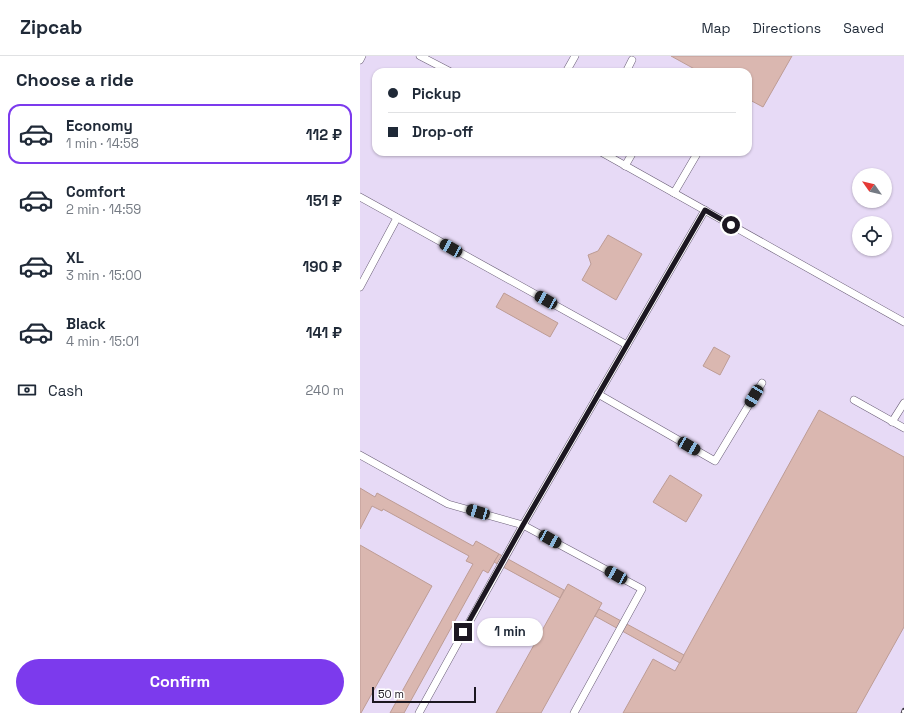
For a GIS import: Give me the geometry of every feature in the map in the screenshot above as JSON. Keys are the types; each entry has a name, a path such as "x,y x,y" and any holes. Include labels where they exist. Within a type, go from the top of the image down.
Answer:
{"lane":[{"path":"360,60 362,56"},
{"path":"420,56 443,68"},
{"path":"568,68 575,56"},
{"path":"628,68 632,60"},
{"path":"608,156 904,322"},
{"path":"625,166 631,156"},
{"path":"674,193 696,156"},
{"path":"360,197 627,345"},
{"path":"419,713 523,525 705,210"},
{"path":"360,287 397,218"},
{"path":"598,394 715,461 762,383"},
{"path":"854,400 904,428"},
{"path":"892,422 904,403"},
{"path":"360,455 448,504 523,525 642,589 574,713"}],"building":[{"path":"671,56 792,56 763,107 752,101 752,68 693,68"},
{"path":"608,235 642,254 616,300 582,280 591,264 588,255 598,251"},
{"path":"504,293 558,323 550,337 496,307"},
{"path":"714,347 730,356 720,375 703,366"},
{"path":"819,410 904,457 904,627 856,713 623,713 653,659 675,671"},
{"path":"670,475 702,495 686,522 653,502"},
{"path":"360,488 375,497 377,493 473,546 476,541 499,554 488,573 483,570 404,713 390,713 473,564 466,561 469,556 383,509 382,511 372,506 360,529"},
{"path":"360,545 432,586 361,713 360,713"},
{"path":"499,554 564,590 560,598 494,562"},
{"path":"568,584 602,603 541,713 496,713"},
{"path":"599,609 684,655 680,663 595,616"}],"route":[{"path":"463,632 705,210 731,225"}]}
